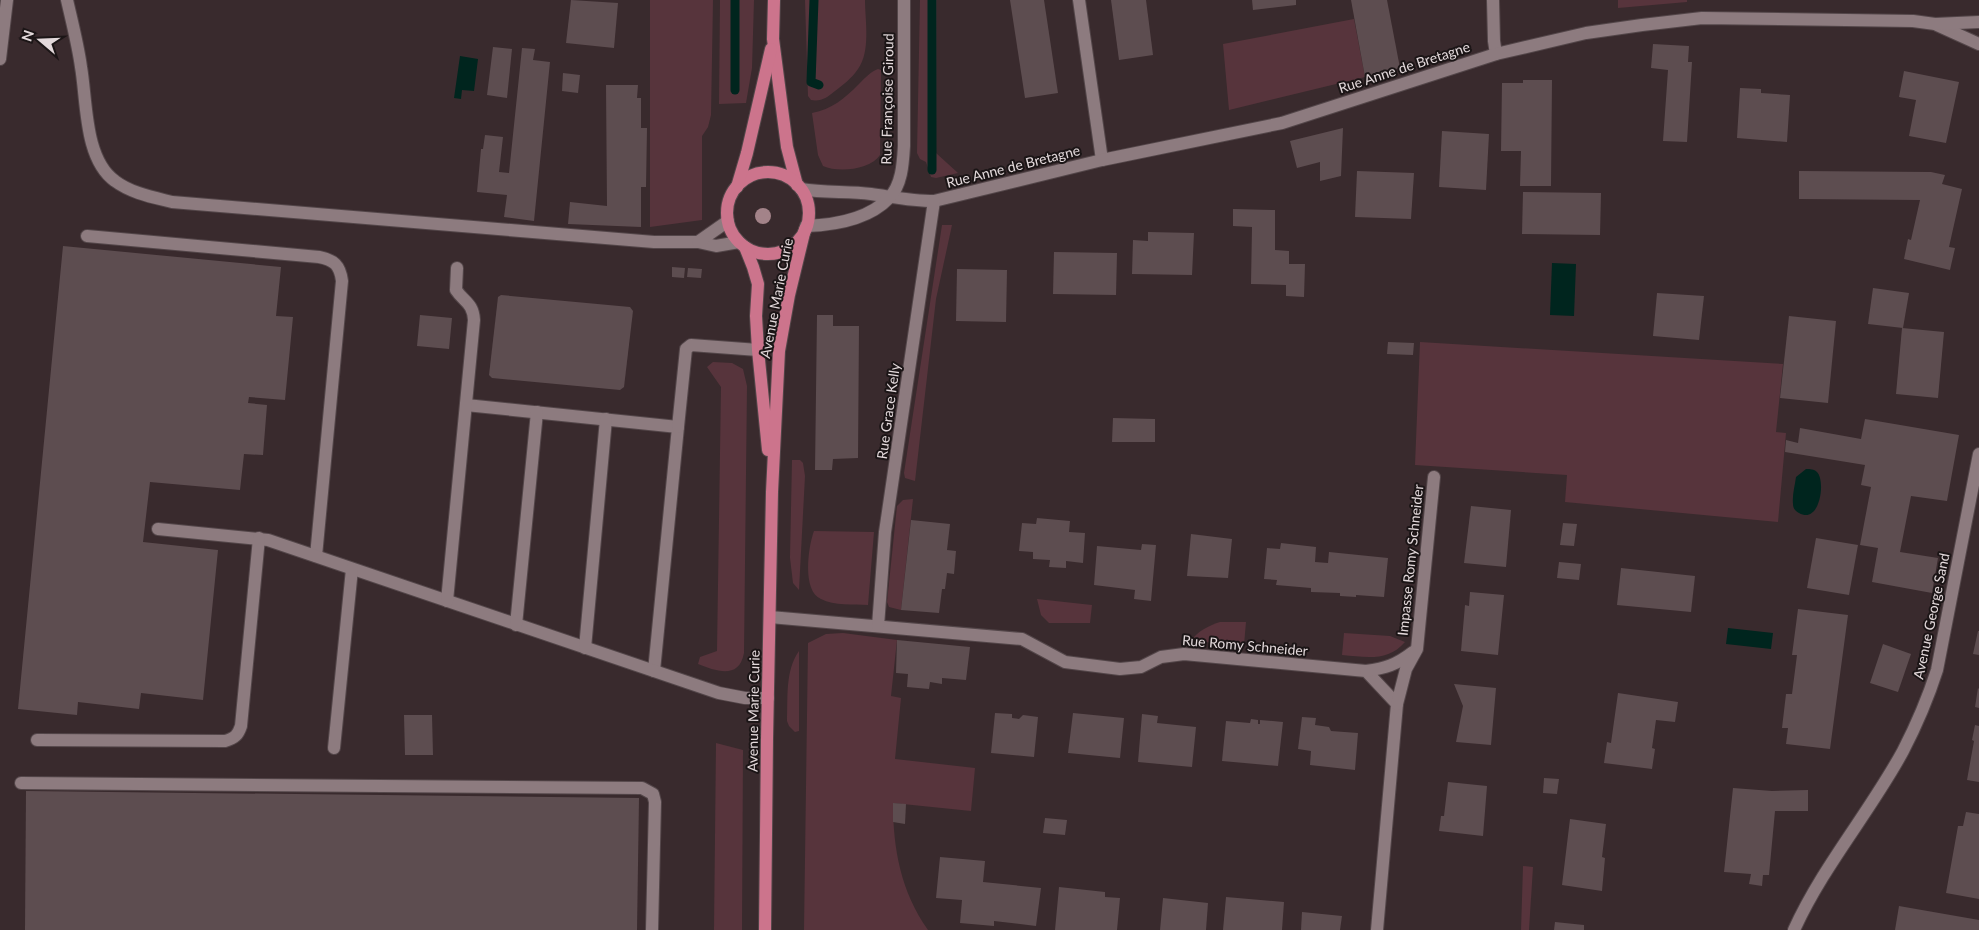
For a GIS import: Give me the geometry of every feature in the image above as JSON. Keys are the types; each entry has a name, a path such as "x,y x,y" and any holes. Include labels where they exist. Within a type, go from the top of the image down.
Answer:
{"main road":[{"path":"774,0 773,39 787,147 799,188"},
{"path":"737,187 747,153 773,39"},
{"path":"772,172 791,179 799,188 805,196 808,211 806,228 793,245 784,250 764,254 742,245 730,229 728,203 743,180 752,175 772,172"},
{"name":"Avenue Marie Curie","path":"765,930 772,492 779,351 806,228"},
{"name":"Avenue Marie Curie","path":"742,245 753,267 758,284 756,316 758,350 772,492"}],"street":[{"path":"0,59 7,0"},
{"path":"67,0 81,66 89,130 98,162 114,181 139,194 172,202 654,242 698,242 716,246 742,245"},
{"name":"Rue Françoise Giroud","path":"890,197 901,171 904,153 904,0"},
{"path":"1079,0 1102,160"},
{"path":"1493,0 1496,54"},
{"name":"Rue Anne de Bretagne","path":"799,188 827,193 869,194 914,201 934,201 1102,160 1282,123 1496,54 1586,34 1642,25 1702,18 1913,21 1935,24 1979,22"},
{"name":"Rue Anne de Bretagne","path":"1935,24 1979,44"},
{"path":"806,228 841,223 873,210 890,197"},
{"name":"Rue Grace Kelly","path":"878,626 885,532 934,201"},
{"path":"698,242 728,221"},
{"path":"87,236 319,257 330,259 336,263 341,270 342,281 316,556"},
{"path":"447,601 474,320 474,311 456,290 457,268"},
{"path":"654,671 684,355 686,349 691,345 758,350"},
{"path":"466,405 678,427"},
{"path":"516,624 537,412"},
{"path":"585,648 606,419"},
{"name":"Avenue George Sand","path":"1794,930 1812,893 1902,752 1927,700 1937,670 1979,454"},
{"name":"Impasse Romy Schneider","path":"1366,670 1384,668 1398,663 1417,649 1434,476"},
{"path":"158,529 259,538 719,693 745,698 768,698"},
{"path":"37,740 225,741 233,739 239,734 242,726 259,538"},
{"path":"334,748 352,569"},
{"name":"Rue Romy Schneider","path":"770,617 1022,639 1065,662 1120,669 1141,667 1161,657 1184,654 1366,670"},
{"path":"1377,930 1397,704 1406,669 1417,649"},
{"path":"1366,670 1397,704"},
{"path":"21,783 642,788 653,794 655,802 652,930"}],"shaded area":[{"path":"650,0 713,0 711,115 708,127 702,136 702,220 650,227"},
{"path":"720,0 754,0 752,68 746,103 719,104"},
{"path":"805,0 865,0 866,45 862,62 847,81 821,100 811,100 808,96"},
{"path":"920,0 937,0 936,153 958,173 936,178 931,177 926,162 920,159 917,153"},
{"path":"1618,0 1687,0 1687,2 1618,8"},
{"path":"1354,19 1365,77 1229,110 1223,44"},
{"path":"460,56 478,59 474,91 462,90 461,99 454,98"},
{"path":"878,69 881,70 880,155 869,164 853,169 845,170 823,166 818,155 812,113 837,103 868,75"},
{"path":"942,225 952,225 936,299 915,481 905,478 904,473"},
{"path":"1552,263 1576,264 1574,316 1550,315"},
{"path":"1420,342 1783,364 1776,432 1786,433 1778,522 1565,502 1567,475 1415,465"},
{"path":"713,362 732,363 743,369 747,386 744,653 737,667 726,671 719,671 698,664 700,657 717,651 721,387 707,367"},
{"path":"792,460 800,460 803,463 805,476 799,590 793,583 790,558"},
{"path":"1806,469 1817,472 1820,477 1821,492 1816,508 1812,513 1806,515 1799,513 1793,507 1793,494 1796,477"},
{"path":"913,499 901,610 889,607 887,602 897,506 903,500"},
{"path":"814,531 874,532 868,605 832,603 821,599 815,594 811,587 808,568"},
{"path":"1037,599 1092,605 1090,623 1049,623 1041,615"},
{"path":"1220,622 1246,622 1244,645 1191,641 1204,629"},
{"path":"1728,628 1773,633 1771,649 1726,644"},
{"path":"843,633 897,640 891,696 901,698 895,759 975,768 971,811 893,803 893,820 900,870 911,901 928,930 804,930 808,643 826,634"},
{"path":"1344,633 1390,636 1405,642 1391,653 1376,657 1342,655"},
{"path":"799,651 799,731 795,732 787,721 788,694 791,667"},
{"path":"716,743 743,750 742,930 714,930"},
{"path":"1523,866 1533,867 1529,930 1521,930"}],"building":[{"path":"571,0 618,3 614,48 566,43"},
{"path":"1010,0 1044,0 1058,93 1025,98"},
{"path":"1111,0 1146,0 1153,55 1119,60"},
{"path":"1252,0 1296,0 1296,5 1253,10"},
{"path":"1351,0 1387,0 1400,68 1365,77"},
{"path":"1653,44 1689,46 1688,62 1692,62 1687,142 1663,141 1668,70 1651,68"},
{"path":"493,47 512,49 507,98 487,95"},
{"path":"522,48 535,49 533,60 550,62 534,221 504,217 507,195 477,192 481,149 483,149 485,135 503,137 499,172 509,173"},
{"path":"1904,71 1959,82 1946,143 1909,136 1916,100 1899,97"},
{"path":"563,73 580,75 578,93 562,91"},
{"path":"1523,80 1552,80 1551,186 1520,186 1521,151 1501,151 1502,83 1523,83"},
{"path":"606,85 638,85 637,98 641,98 641,128 647,128 646,187 641,187 641,227 568,224 570,202 607,206"},
{"path":"1740,88 1761,89 1761,93 1790,95 1787,142 1737,138"},
{"path":"1343,128 1341,176 1320,181 1320,162 1297,168 1290,141"},
{"path":"1442,131 1489,134 1486,190 1439,187"},
{"path":"1357,171 1414,173 1411,219 1355,217"},
{"path":"1799,171 1931,172 1945,175 1942,184 1962,189 1949,247 1955,248 1950,270 1904,259 1908,239 1911,240 1920,200 1799,199"},
{"path":"1523,192 1601,193 1600,235 1522,234"},
{"path":"1233,209 1275,210 1275,250 1289,251 1289,264 1305,264 1304,297 1286,296 1286,285 1251,284 1252,227 1233,226"},
{"path":"1148,232 1194,233 1192,275 1132,274 1133,240 1148,241"},
{"path":"63,246 281,267 276,316 293,317 285,400 249,397 248,403 267,405 263,455 244,454 240,490 150,482 143,542 218,550 203,700 141,693 139,709 78,702 77,715 18,709"},
{"path":"1054,252 1117,253 1116,295 1053,294"},
{"path":"672,267 685,268 684,278 672,277"},
{"path":"688,268 702,269 701,278 687,277"},
{"path":"957,269 1007,270 1006,322 956,321"},
{"path":"1873,288 1909,293 1903,328 1868,324"},
{"path":"1657,293 1704,296 1699,340 1653,336"},
{"path":"501,295 630,307 633,311 624,387 620,390 492,378 489,375 498,297"},
{"path":"420,315 452,318 449,349 417,346"},
{"path":"817,315 833,315 833,326 859,326 858,458 833,459 832,470 815,470"},
{"path":"1789,316 1836,321 1828,403 1780,398"},
{"path":"1902,328 1944,332 1938,398 1896,394"},
{"path":"1388,342 1414,343 1413,355 1387,354"},
{"path":"1113,418 1155,419 1155,442 1112,442"},
{"path":"1865,419 1959,435 1947,501 1911,496 1900,552 1938,558 1932,593 1872,582 1878,548 1860,545 1871,487 1861,485 1865,465 1785,452 1786,440 1798,443 1800,428 1861,439"},
{"path":"1471,506 1511,510 1506,567 1464,563"},
{"path":"1037,518 1070,521 1069,532 1085,533 1083,563 1066,561 1066,568 1049,567 1050,560 1033,559 1033,552 1019,551 1022,523 1036,524"},
{"path":"911,520 950,524 947,550 956,551 954,574 947,573 945,589 942,589 939,613 901,610"},
{"path":"1563,523 1577,524 1574,546 1560,545"},
{"path":"1191,534 1232,539 1228,578 1187,576"},
{"path":"1816,538 1858,545 1849,595 1807,588"},
{"path":"1281,543 1316,547 1315,562 1328,563 1329,552 1388,558 1384,597 1340,596 1340,593 1311,592 1311,588 1276,585 1277,580 1264,579 1267,548 1280,549"},
{"path":"1142,544 1156,545 1151,601 1134,599 1135,590 1094,585 1097,546 1141,550"},
{"path":"1559,562 1581,564 1579,580 1557,578"},
{"path":"1621,568 1695,576 1691,612 1617,605"},
{"path":"1470,592 1504,595 1498,655 1461,651 1465,605 1469,606"},
{"path":"1798,609 1848,615 1830,749 1786,744 1788,728 1782,728 1786,694 1792,694 1797,655 1792,655"},
{"path":"1979,631 1979,655 1973,654"},
{"path":"897,640 970,647 966,680 942,678 942,684 930,682 929,689 907,687 908,674 896,673"},
{"path":"1883,644 1911,654 1898,692 1870,683"},
{"path":"1454,684 1496,688 1491,745 1456,742 1463,706"},
{"path":"1979,689 1979,708 1975,707"},
{"path":"1618,693 1678,702 1675,722 1656,720 1652,748 1655,749 1652,769 1604,763 1607,742 1611,743"},
{"path":"995,713 1012,714 1012,718 1019,719 1023,715 1038,717 1034,757 991,753"},
{"path":"1073,713 1124,718 1120,758 1068,753"},
{"path":"1142,714 1158,716 1157,723 1196,727 1192,767 1138,762"},
{"path":"404,715 432,715 433,755 405,755"},
{"path":"1302,717 1316,718 1315,725 1329,727 1331,731 1358,733 1355,770 1310,765 1311,751 1298,749"},
{"path":"1251,719 1258,720 1258,724 1260,724 1260,720 1283,722 1278,766 1222,761 1226,721 1250,723"},
{"path":"1975,725 1979,726 1979,782 1967,780"},
{"path":"1544,778 1559,779 1557,794 1543,793"},
{"path":"1448,782 1487,786 1483,836 1439,831 1441,816 1444,816"},
{"path":"1733,788 1772,791 1808,790 1808,811 1775,811 1769,875 1763,875 1762,886 1749,884 1751,874 1724,872"},
{"path":"26,791 639,798 637,930 25,930"},
{"path":"893,803 906,804 905,824 893,822"},
{"path":"1966,812 1979,814 1979,899 1946,893 1958,826 1963,826"},
{"path":"1045,818 1067,820 1065,835 1043,833"},
{"path":"1570,819 1606,824 1602,857 1605,858 1602,891 1562,885"},
{"path":"940,857 985,861 983,882 1041,888 1036,926 994,921 994,926 960,923 962,900 936,898"},
{"path":"1059,887 1105,892 1105,897 1120,898 1117,930 1055,930"},
{"path":"1226,897 1284,902 1282,930 1223,930"},
{"path":"1163,898 1208,903 1206,930 1160,930"},
{"path":"1899,906 1979,920 1979,930 1895,930"},
{"path":"1302,912 1342,916 1340,930 1301,930"},
{"path":"1555,922 1584,925 1584,930 1554,930"}],"waterway":[{"path":"735,0 735,90"},
{"path":"814,0 811,82 819,85"},
{"path":"932,0 932,170"}]}
